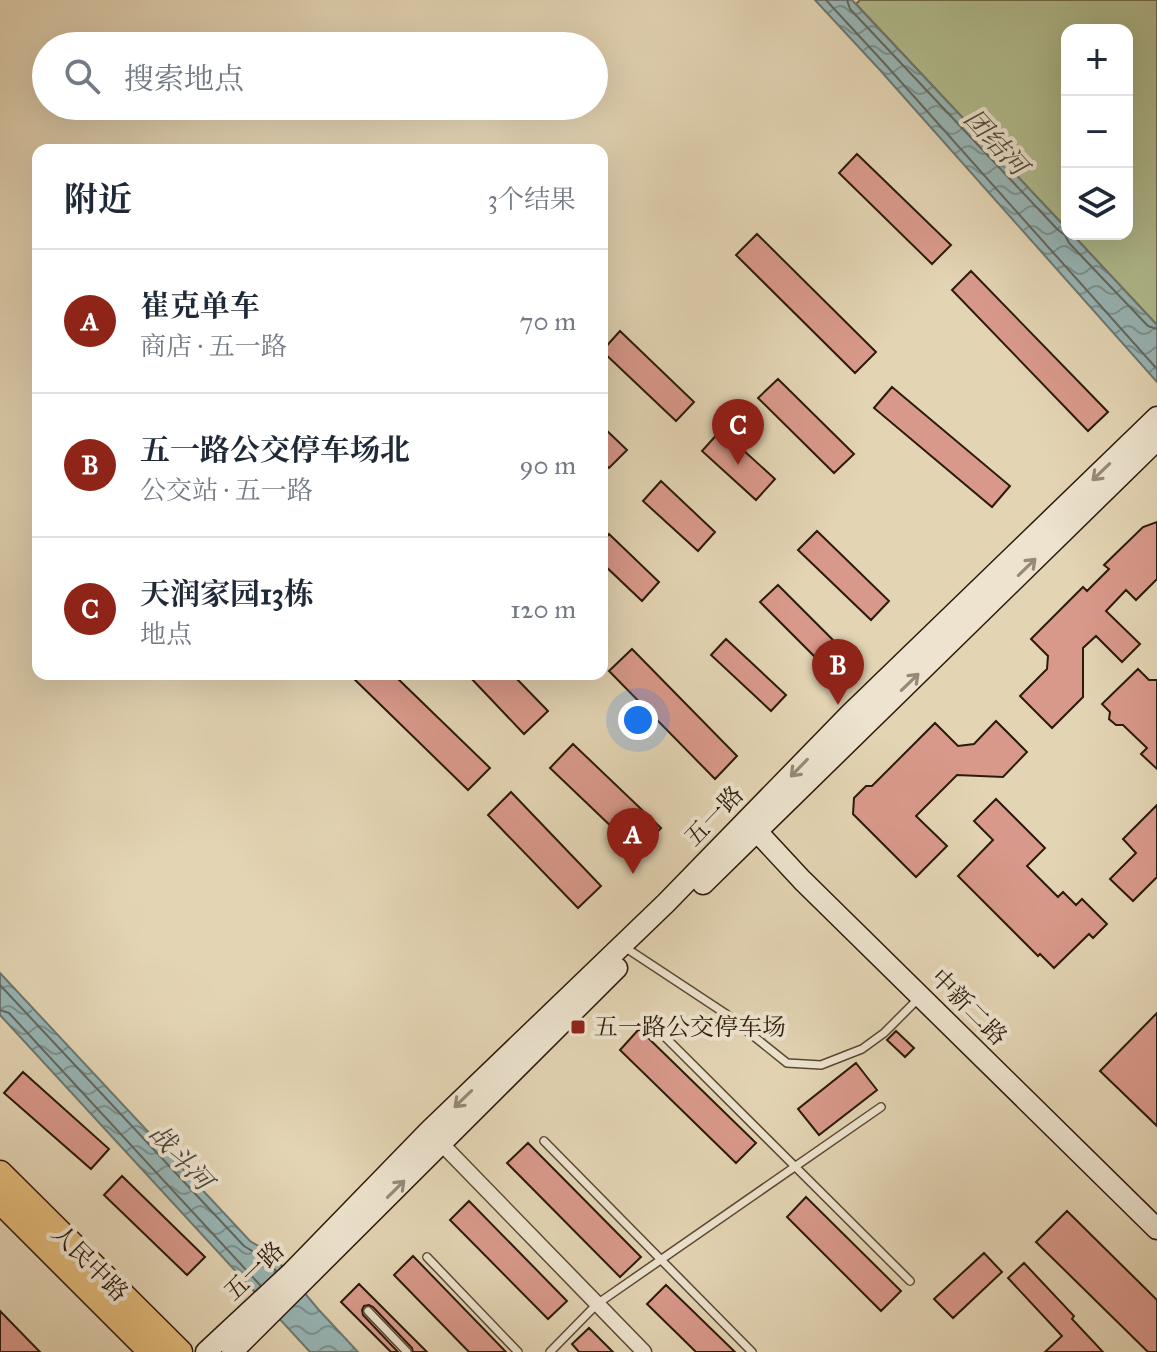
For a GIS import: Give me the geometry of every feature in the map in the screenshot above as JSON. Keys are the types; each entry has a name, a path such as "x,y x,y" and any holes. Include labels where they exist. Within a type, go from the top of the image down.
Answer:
{"main road":[{"name":"五一路","path":"206,1352 267,1307 632,953 960,607 1157,417"},
{"name":"五一路","path":"297,1278 429,1131 675,893 752,826 1157,440"},
{"name":"中新二路","path":"752,826 802,880 1157,1229"},
{"name":"人民中路","path":"0,1173 180,1352"},
{"name":"人民中路","path":"0,1201 151,1352"},
{"name":"五一路","path":"232,1352 267,1307"}],"street":[{"path":"429,1131 644,1352"}],"lane":[{"path":"621,945 726,1014 787,1063 821,1065 862,1049 884,1033 921,996"},
{"path":"655,1027 910,1281"},
{"path":"550,1352 597,1304 881,1107"},
{"path":"544,1141 752,1352"},
{"path":"427,1257 518,1352"},
{"path":"368,1311 407,1352"}],"green space":[{"path":"860,0 1157,0 1157,325 1078,240 1133,240 1133,24 1061,24 1061,223 856,4"}],"water":[{"path":"815,0 852,0 1061,223 1061,240 1078,240 1157,325 1157,382"},
{"path":"0,973 250,1241 272,1254 358,1352 310,1352 0,1015"}],"building":[{"path":"857,154 951,245 932,264 839,173"},
{"path":"757,234 876,352 855,373 736,255"},
{"path":"971,271 1108,412 1088,431 952,290"},
{"path":"620,331 694,402 676,421 608,357 608,344"},
{"path":"778,379 854,454 834,473 758,398"},
{"path":"892,387 1010,486 992,507 874,408"},
{"path":"721,430 775,479 756,500 702,451"},
{"path":"608,432 627,450 608,467"},
{"path":"661,481 715,532 698,551 643,501"},
{"path":"1157,522 1157,579 1136,600 1126,590 1106,611 1140,644 1122,662 1096,636 1083,648 1083,697 1052,728 1020,696 1047,669 1048,656 1031,639 1083,587 1087,591 1109,569 1104,565 1143,527"},
{"path":"817,531 889,601 871,620 798,550"},
{"path":"608,535 659,582 642,601 608,569"},
{"path":"778,585 836,643 818,660 760,602"},
{"path":"726,639 786,695 771,711 711,655"},
{"path":"632,649 737,756 715,779 609,671"},
{"path":"1138,669 1149,680 1157,680 1157,769 1141,754 1147,748 1123,725 1116,725 1109,719 1110,712 1102,704"},
{"path":"355,680 399,680 490,768 468,790"},
{"path":"473,680 518,680 548,711 524,734"},
{"path":"996,721 1027,752 1003,777 957,775 916,816 947,846 916,877 853,814 854,798 866,786 872,786 935,723 958,746 974,744"},
{"path":"573,744 661,828 638,852 550,768"},
{"path":"511,792 601,886 578,908 488,815"},
{"path":"996,799 1045,848 1027,866 1058,897 1063,892 1076,905 1082,899 1107,924 1093,938 1089,934 1054,968 1040,954 1038,956 958,876 993,840 974,821"},
{"path":"1157,805 1157,877 1133,901 1110,879 1136,853 1123,839"},
{"path":"1157,1013 1157,1126 1100,1071"},
{"path":"639,1029 756,1143 736,1163 620,1050"},
{"path":"896,1031 914,1048 905,1057 887,1040"},
{"path":"856,1063 877,1090 819,1135 798,1109"},
{"path":"23,1072 109,1149 91,1169 4,1093"},
{"path":"528,1143 641,1257 620,1277 507,1163"},
{"path":"122,1176 205,1257 187,1275 104,1195"},
{"path":"806,1197 901,1291 881,1311 787,1217"},
{"path":"469,1201 567,1301 548,1319 450,1220"},
{"path":"1067,1211 1157,1300 1157,1352 1148,1352 1036,1242"},
{"path":"984,1253 1002,1272 953,1318 934,1299"},
{"path":"413,1256 506,1352 469,1352 394,1275"},
{"path":"1024,1263 1103,1352 1045,1352 1062,1336 1008,1278"},
{"path":"359,1284 427,1352 413,1352 373,1307 364,1306 363,1315 398,1352 391,1352 341,1302"},
{"path":"666,1285 735,1352 696,1352 647,1304"},
{"path":"0,1311 40,1352 0,1352"},
{"path":"589,1328 613,1352 579,1352 572,1344"}],"place":[{"name":"天润家园13栋","path":"738,465"},
{"name":"五一路公交停车场北","path":"838,705"},
{"name":"崔克单车","path":"633,874"},
{"name":"五一路公交停车场","path":"578,1027"}],"water label":[{"name":"团结河","path":"996,142"},
{"name":"战斗河","path":"181,1157"}]}
